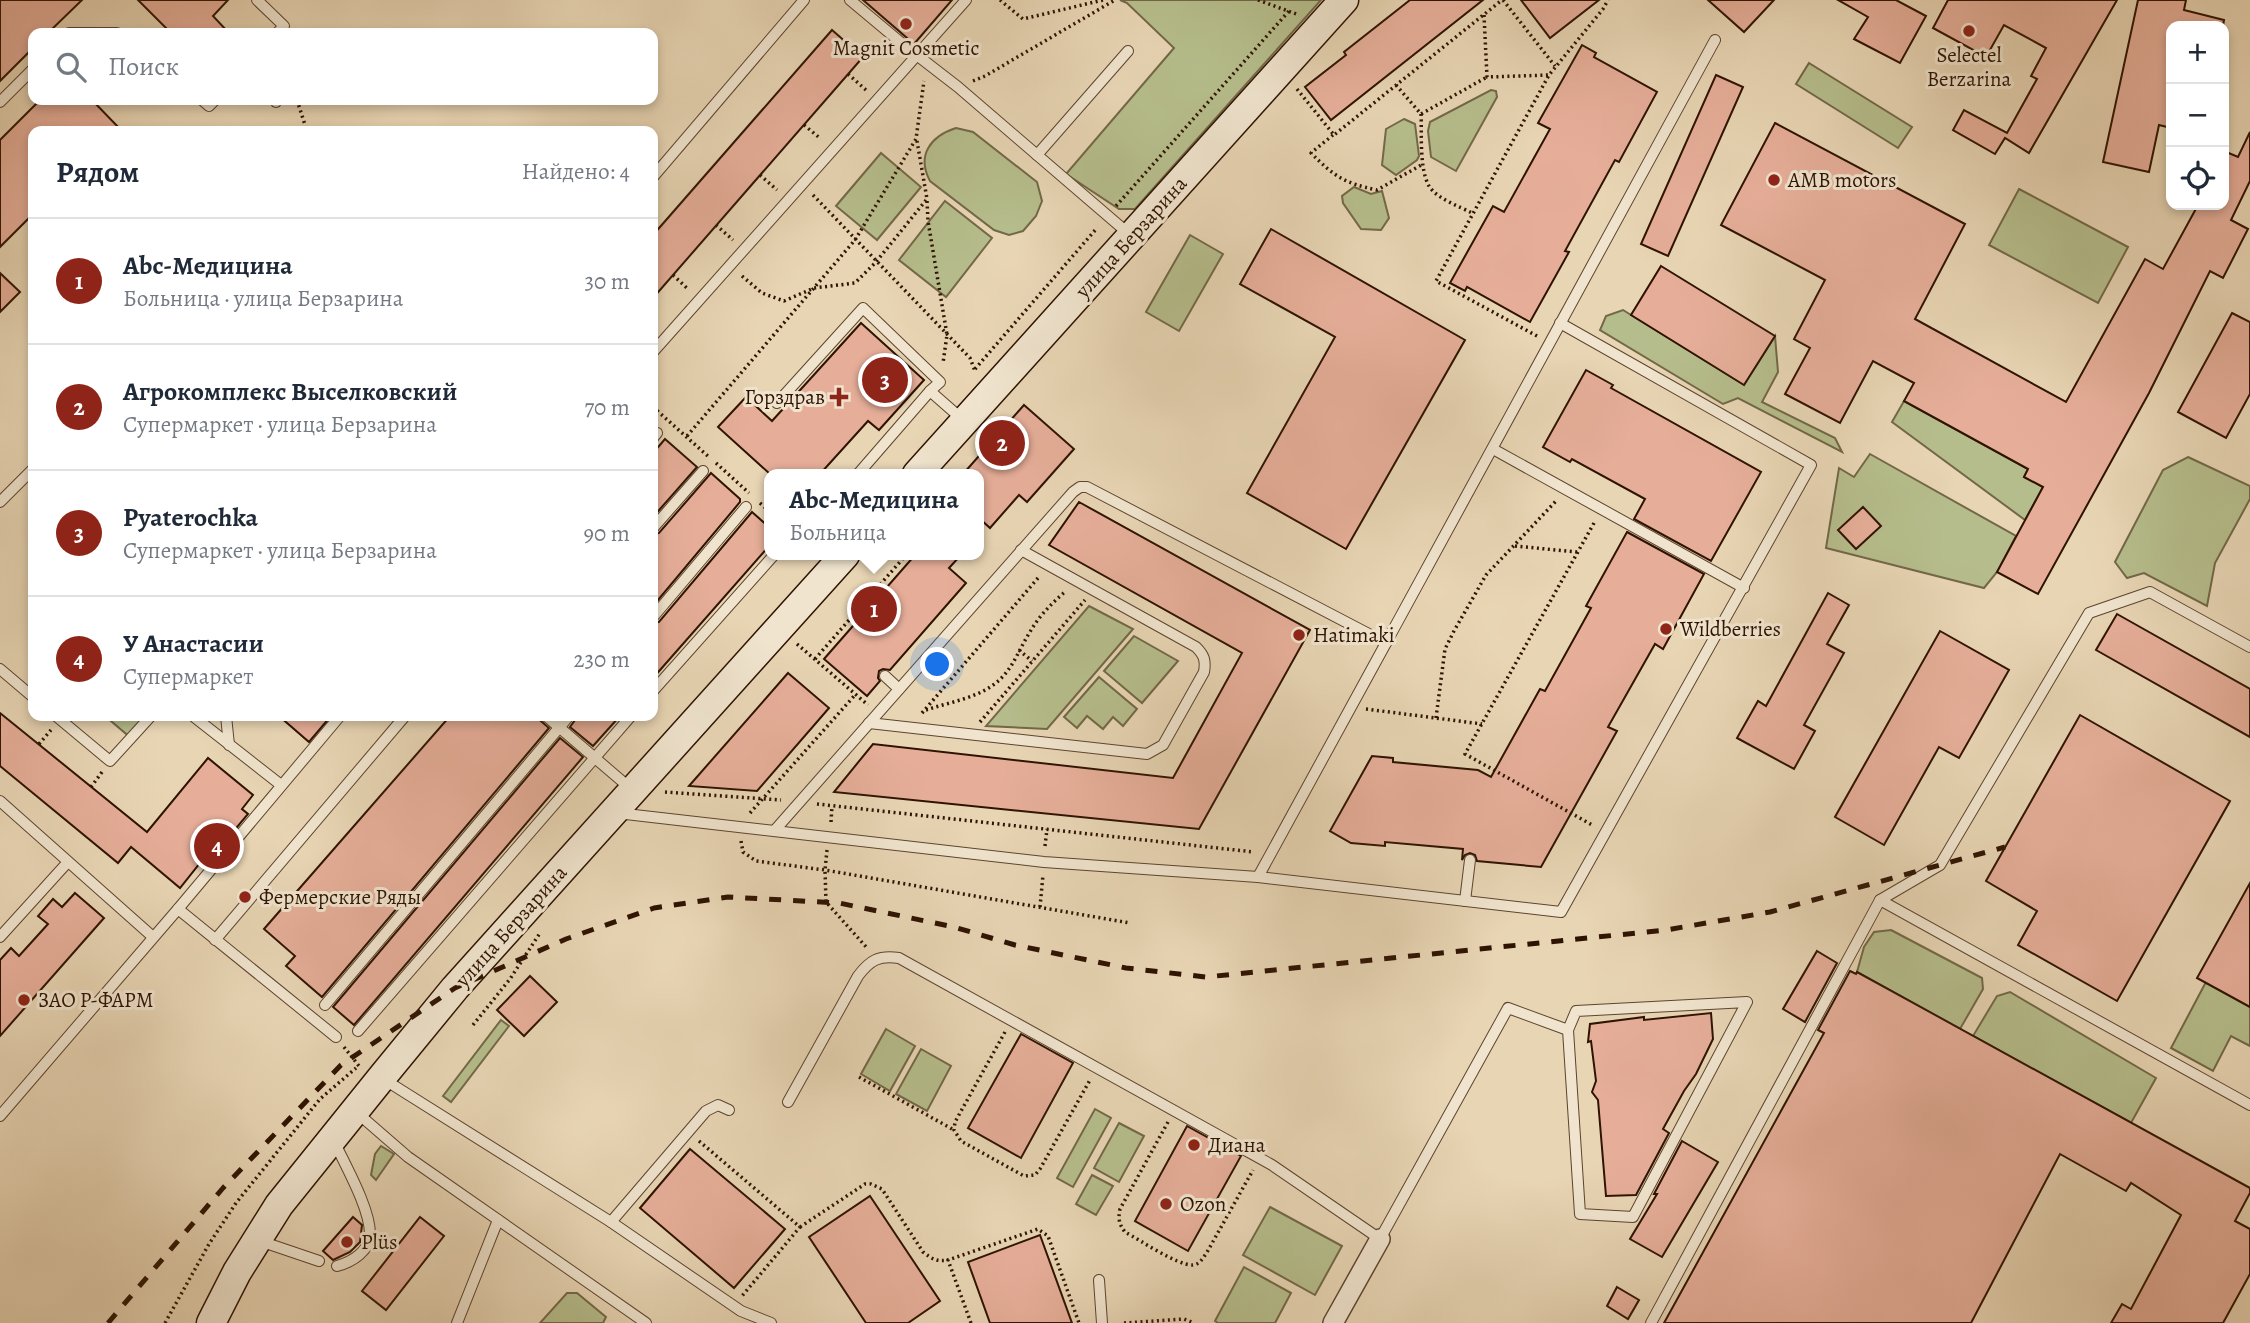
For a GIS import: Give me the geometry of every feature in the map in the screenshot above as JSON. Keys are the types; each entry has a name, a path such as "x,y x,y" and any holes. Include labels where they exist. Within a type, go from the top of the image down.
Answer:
{"street":[{"name":"улица Берзарина","path":"922,469 1344,0"},
{"name":"улица Берзарина","path":"211,1323 256,1240 279,1205 355,1111 368,1068 455,988 841,560"},
{"path":"1333,1323 1380,1238"}],"lane":[{"path":"257,0 280,28"},
{"path":"658,171 804,0"},
{"path":"850,0 958,87 1132,237"},
{"path":"658,346 803,184 922,60 967,0"},
{"path":"1258,877 1715,40"},
{"path":"1037,155 1128,51"},
{"path":"0,102 28,74"},
{"path":"777,403 863,308 940,382 862,469"},
{"path":"613,813 1044,862 1258,877 1561,912 1811,465 1560,323"},
{"path":"930,391 965,422"},
{"path":"1493,449 1744,588"},
{"path":"658,522 703,471"},
{"path":"0,502 28,474"},
{"path":"775,830 1021,550 1080,487 1087,487 1385,643"},
{"path":"658,611 746,506"},
{"path":"869,723 1147,754 1163,745 1204,672 1206,662 1203,654 1196,647 1021,550"},
{"path":"658,685 770,560"},
{"path":"1651,1323 1880,900 1940,865 2089,613 2150,592 2250,647"},
{"path":"0,669 28,693"},
{"path":"885,676 899,689"},
{"path":"62,721 110,761 146,721"},
{"path":"199,721 281,785"},
{"path":"227,721 229,745"},
{"path":"0,1116 336,721"},
{"path":"215,940 401,721"},
{"path":"552,721 633,791"},
{"path":"325,1005 564,721"},
{"path":"358,1031 627,721"},
{"path":"0,801 153,937"},
{"path":"1465,901 1470,860"},
{"path":"0,937 67,863"},
{"path":"1880,900 2250,1105"},
{"path":"178,909 337,1037"},
{"path":"788,1102 867,964 886,956 899,958 1259,1158 1380,1238 1508,1008 1568,1030"},
{"path":"1747,1002 1633,1217 1580,1214 1568,1030 1576,1011 1747,1002"},
{"path":"368,1068 611,1223 734,1306 748,1319 771,1323"},
{"path":"611,1223 706,1111 714,1105 722,1105 729,1110"},
{"path":"355,1111 408,1157 646,1323"},
{"path":"333,1137 363,1205 370,1235 364,1250 352,1261 337,1266"},
{"path":"457,1323 498,1220"},
{"path":"256,1240 319,1261"},
{"path":"1099,1280 1102,1323"}],"path":[{"path":"1000,0 1023,19 1103,0"},
{"path":"958,87 985,76 1115,0"},
{"path":"1258,0 1299,15 1307,7"},
{"path":"1423,164 1377,190 1352,184 1331,173 1311,153 1502,0 1555,66"},
{"path":"1550,342 1436,281 1549,75 1608,0"},
{"path":"975,369 1289,11"},
{"path":"1484,14 1487,77"},
{"path":"922,60 916,139 947,335 940,382"},
{"path":"1282,70 1334,135"},
{"path":"848,74 866,90"},
{"path":"1421,114 1487,77 1549,75"},
{"path":"1396,85 1421,114 1423,164 1429,186 1472,214"},
{"path":"299,105 305,126"},
{"path":"804,125 822,140"},
{"path":"687,436 855,240 916,139"},
{"path":"761,175 778,190"},
{"path":"803,184 970,358 978,377"},
{"path":"730,265 762,293 784,301 814,288 855,283 876,262 927,199"},
{"path":"716,225 733,240"},
{"path":"673,275 689,290"},
{"path":"1436,718 1445,649 1486,575 1567,490"},
{"path":"1602,509 1465,754 1606,833"},
{"path":"1515,546 1577,552"},
{"path":"815,659 902,560"},
{"path":"910,727 1049,566"},
{"path":"924,710 985,690 1005,675 1043,612 1079,582"},
{"path":"970,734 1093,590"},
{"path":"796,643 877,714"},
{"path":"1019,650 1032,661"},
{"path":"855,695 738,826 743,852 756,861 825,870 1130,923"},
{"path":"1351,707 1482,724"},
{"path":"665,792 763,798 1270,854"},
{"path":"825,870 826,902 877,958"},
{"path":"1011,1021 955,1122 954,1130 961,1140 1024,1176 1035,1175 1040,1169 1096,1068"},
{"path":"165,1323 209,1244 236,1203 320,1100 368,1068 337,1037"},
{"path":"859,1077 954,1130"},
{"path":"1174,1111 1120,1209 1118,1217 1125,1232 1180,1262 1191,1265 1199,1263 1259,1158"},
{"path":"688,1132 800,1227"},
{"path":"734,1306 800,1227 865,1184 871,1184 882,1189 923,1252 931,1259 948,1260 1038,1229 1048,1236 1079,1323"},
{"path":"948,1260 971,1323"},
{"path":"1124,1323 1184,1319 1194,1323"}],"green space":[{"path":"1120,0 1321,0 1135,209 1119,209 1066,174 1174,48 1127,3"},
{"path":"1809,63 1912,127 1898,148 1796,84"},
{"path":"1491,90 1496,91 1497,97 1456,171 1431,157 1428,131 1430,122"},
{"path":"1404,119 1415,124 1419,156 1396,175 1382,165 1386,129"},
{"path":"956,128 973,132 1037,182 1042,201 1036,216 1023,231 1009,235 994,230 930,181 925,163 928,148 939,136"},
{"path":"881,153 921,187 877,240 836,206"},
{"path":"1354,187 1371,194 1382,191 1389,218 1381,230 1361,229 1343,203 1342,196"},
{"path":"2019,189 2128,247 2098,303 1989,245"},
{"path":"945,201 992,238 946,297 899,260"},
{"path":"1190,235 1223,254 1179,331 1146,312"},
{"path":"1623,310 1744,385 1775,336 1778,372 1762,402 1835,438 1842,452 1738,398 1723,404 1600,330 1606,316"},
{"path":"1904,401 2028,469 2024,477 2043,487 2025,520 1892,422"},
{"path":"1870,454 2016,536 1997,572 1984,588 1826,548 1839,468 1854,477"},
{"path":"2188,457 2250,486 2250,499 2215,563 2207,606 2144,573 2127,578 2115,562 2163,470"},
{"path":"1089,606 1133,629 1047,729 986,726"},
{"path":"1134,636 1178,661 1142,703 1104,671"},
{"path":"1099,677 1137,709 1123,726 1113,717 1103,729 1087,716 1077,728 1064,717"},
{"path":"111,721 146,721 131,738"},
{"path":"1891,930 1982,978 1983,989 1960,1029 1857,972 1864,947 1874,932"},
{"path":"2206,982 2250,1007 2250,1046 2231,1036 2213,1071 2171,1048"},
{"path":"2010,992 2156,1078 2131,1123 1973,1036 1997,996"},
{"path":"501,1020 509,1026 451,1102 443,1096"},
{"path":"886,1029 915,1046 890,1091 861,1074"},
{"path":"921,1049 951,1066 927,1111 896,1094"},
{"path":"1095,1109 1111,1118 1073,1187 1057,1178"},
{"path":"1119,1123 1144,1136 1119,1182 1094,1168"},
{"path":"381,1146 394,1154 376,1180 371,1175 375,1154"},
{"path":"1092,1175 1113,1186 1096,1215 1076,1204"},
{"path":"1270,1207 1342,1246 1315,1295 1243,1255"},
{"path":"1244,1267 1291,1293 1275,1323 1215,1321"},
{"path":"567,1293 577,1293 606,1317 603,1323 540,1323"}],"building":[{"path":"0,0 82,0 53,28 28,28 28,53 0,81"},
{"path":"138,0 228,0 213,16 224,28 166,28"},
{"path":"863,0 952,0 914,44"},
{"path":"1410,0 1483,0 1331,120 1305,87"},
{"path":"1521,0 1599,0 1550,38"},
{"path":"1708,0 1774,0 1744,32"},
{"path":"1838,0 1896,0 1926,16 1900,63 1854,39 1868,17"},
{"path":"1948,0 2117,0 2029,153 2005,138 1995,154 1953,130 1964,110 2007,133 2037,79 2031,76 2046,48 2004,25 1986,57 1933,28"},
{"path":"2138,0 2186,0 2184,10 2224,20 2166,21 2166,127 2159,125 2149,172 2103,162"},
{"path":"832,30 863,57 658,292 658,229"},
{"path":"1582,45 1596,53 1594,57 1657,92 1619,162 1615,160 1530,322 1467,287 1465,291 1450,283 1493,206 1504,212 1550,129 1538,123"},
{"path":"1716,75 1743,87 1668,256 1641,244"},
{"path":"35,105 97,105 117,126 28,126 28,219 0,247 0,140"},
{"path":"1775,123 1965,224 1915,319 2066,402 2145,259 2163,269 2195,210 2229,210 2229,153 2238,157 2250,132 2250,181 2231,220 2248,229 2223,278 2210,271 2149,393 2038,594 1997,572 2043,487 2024,477 2028,469 1904,401 1914,383 1873,361 1840,423 1785,394 1810,348 1794,339 1825,280 1721,225"},
{"path":"1271,229 1465,340 1346,549 1247,493 1335,337 1240,284"},
{"path":"1661,266 1775,336 1744,385 1631,315"},
{"path":"0,273 20,292 0,312"},
{"path":"2232,313 2250,322 2250,394 2226,438 2178,412"},
{"path":"861,323 924,380 879,430 868,421 825,469 764,469 718,427 746,397 772,421"},
{"path":"1586,370 1613,385 1611,388 1761,472 1711,561 1634,519 1645,499 1572,459 1570,462 1543,447"},
{"path":"1024,405 1074,449 1027,502 1019,495 990,528 984,523 984,469 967,469"},
{"path":"665,439 697,467 658,511 658,447"},
{"path":"711,473 740,499 658,600 659,533"},
{"path":"1079,502 1310,630 1199,829 834,792 873,744 1173,778 1242,653 1049,545"},
{"path":"1863,507 1881,526 1856,549 1838,530"},
{"path":"752,512 764,523 764,552 658,672 659,622"},
{"path":"1627,532 1704,574 1663,649 1655,644 1608,727 1617,731 1541,867 1477,861 1475,855 1470,853 1462,860 1463,849 1385,842 1385,846 1351,843 1330,831 1372,756 1393,758 1393,762 1478,770 1491,777 1540,689 1545,691 1591,608 1586,606"},
{"path":"911,560 956,560 949,568 966,583 890,670 879,671 880,681 867,696 824,659"},
{"path":"1828,593 1849,605 1827,644 1844,653 1804,725 1815,731 1794,769 1737,738 1758,701 1766,706"},
{"path":"2117,614 2250,689 2250,737 2096,650"},
{"path":"1940,631 2009,670 1959,758 1939,747 1884,845 1835,817"},
{"path":"788,673 829,708 757,791 689,786"},
{"path":"0,713 147,832 208,758 253,795 242,809 248,814 208,862 204,858 180,888 131,847 118,863 0,766"},
{"path":"2080,715 2230,801 2117,1001 2018,945 2037,911 1986,881"},
{"path":"285,721 327,721 309,742"},
{"path":"446,721 541,721 549,728 322,997 286,966 295,956 264,929"},
{"path":"574,721 616,721 593,746 570,727"},
{"path":"560,738 583,757 354,1025 333,1007"},
{"path":"2250,883 2250,1007 2197,978"},
{"path":"75,893 104,918 0,1036 0,960 11,948 19,956 48,924 38,916 53,899 62,907"},
{"path":"1817,951 1837,963 1805,1022 1783,1009"},
{"path":"1850,971 1856,974 1857,972 2250,1188 2235,1221 2250,1229 2250,1274 2223,1323 2111,1323 2122,1304 2131,1309 2181,1215 2131,1183 2126,1191 2060,1154 1971,1323 1664,1323 1824,1033 1818,1030"},
{"path":"530,976 557,1002 524,1036 497,1010"},
{"path":"1711,1013 1713,1039 1696,1074 1663,1129 1669,1133 1636,1195 1606,1196 1598,1100 1592,1092 1596,1081 1591,1041 1588,1042 1590,1024"},
{"path":"1021,1034 1073,1063 1021,1158 968,1128"},
{"path":"1187,1126 1241,1156 1188,1251 1135,1221"},
{"path":"1682,1141 1718,1162 1662,1257 1630,1239 1657,1194 1654,1194"},
{"path":"690,1149 785,1229 734,1288 640,1208"},
{"path":"870,1196 940,1301 908,1323 866,1323 809,1237"},
{"name":"Plüs","path":"353,1217 362,1225 360,1242 350,1252 333,1260 323,1251"},
{"path":"420,1217 444,1236 386,1310 362,1291"},
{"path":"1040,1235 1072,1323 990,1323 968,1262"},
{"path":"1617,1287 1639,1300 1628,1319 1607,1306"}],"railway":[{"path":"108,1323 223,1188 341,1065 455,988 566,939 654,908 728,897 839,903 1126,968 1206,977 1666,930 1770,912 2005,847"}],"place":[{"name":"Magnit Cosmetic","path":"906,24"},
{"name":"Selectel Berzarina","path":"1969,31"},
{"name":"AMB motors","path":"1774,180"},
{"name":"Pyaterochka","path":"885,380"},
{"name":"Горздрав","path":"839,397"},
{"name":"Агрокомплекс Выселковский","path":"1002,443"},
{"name":"Abc-Медицина","path":"874,609"},
{"name":"Wildberries","path":"1666,629"},
{"name":"Hatimaki","path":"1299,635"},
{"name":"У Анастасии","path":"217,846"},
{"name":"Фермерские Ряды","path":"245,897"},
{"name":"ЗАО Р-ФАРМ","path":"24,1000"},
{"name":"Диана","path":"1194,1145"},
{"name":"Ozon","path":"1166,1204"},
{"name":"Plüs","path":"347,1242"}]}
